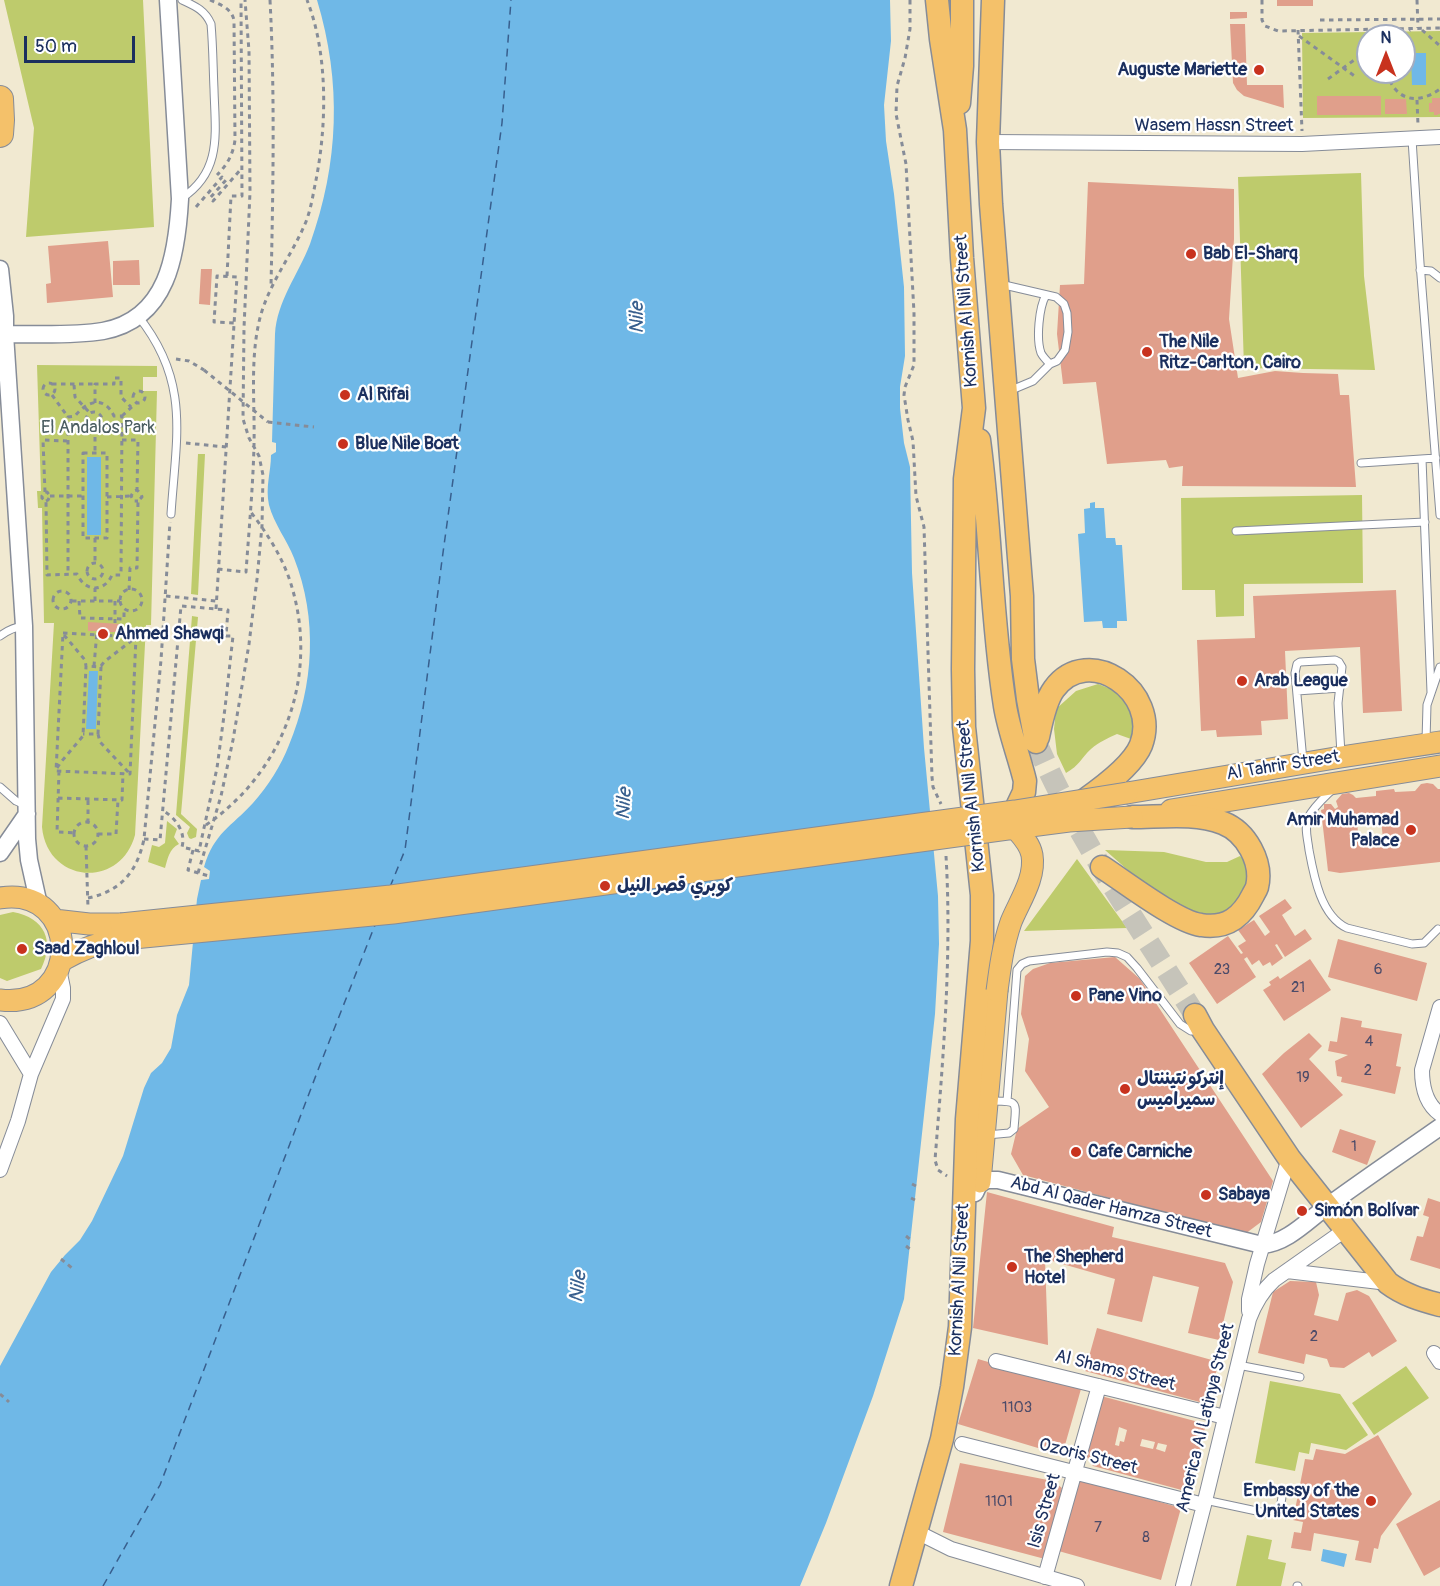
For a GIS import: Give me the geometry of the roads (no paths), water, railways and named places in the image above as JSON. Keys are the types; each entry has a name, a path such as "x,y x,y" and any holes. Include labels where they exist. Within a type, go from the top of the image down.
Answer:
{"highway":[{"name":"Kornish Al Nil Street","path":"901,1586 942,1439 960,1327 963,1237 972,1184 967,1119 982,941 978,851 964,727 965,479 974,408 955,130 940,39 937,0"},
{"path":"955,130 961,92 962,0"},
{"name":"Kornish Al Nil Street","path":"993,0 988,142 991,204 1022,597 1023,659 1036,741 1052,691 1073,673 1091,671 1108,674 1124,683 1136,696 1143,712 1144,730 1140,747 1115,776 1085,800"},
{"path":"0,99 0,134"},
{"path":"972,374 1005,382"},
{"path":"974,408 988,516 1005,709 1025,781 1015,820"},
{"path":"1102,867 1175,914 1200,926 1220,925 1237,918 1247,906 1257,887 1258,867 1251,849 1239,833 1224,823 1208,819 1185,816 1132,817"},
{"path":"1199,1022 1289,1158 1388,1283 1408,1296 1440,1305"}],"main road":[{"name":"Al Tahrir Street","path":"1015,820 1085,800 1341,756 1433,743"},
{"name":"Al Tahrir Street","path":"1015,820 1069,821 1132,817 1440,766"},
{"path":"54,920 89,924 122,932 393,913 1015,820 1028,843 1032,856 1032,873 1011,922 1002,953 997,991 998,1101 985,1135 972,1184"},
{"path":"0,898 25,899 39,905 54,920 61,933 63,947 60,965 50,983 36,994 19,1000 0,1000"},
{"path":"60,965 91,946 122,932"}],"street":[{"path":"3,339 101,331 127,323 138,316 156,298 167,278 178,226 180,199 168,0"},
{"name":"Wasem Hassn Street","path":"988,142 1302,144 1440,137"},
{"path":"0,269 5,316 3,339 24,626 29,860 39,905"},
{"path":"0,853 27,810"},
{"path":"0,1170 18,1121 31,1074 63,999 60,965"},
{"path":"1440,1007 1422,1070 1422,1079 1430,1104 1440,1114"},
{"path":"0,1023 31,1074"},
{"path":"1262,1245 1272,1244 1284,1238 1440,1127"},
{"path":"1249,1319 1252,1283 1289,1158"},
{"name":"Abd Al Qader Hamza Street","path":"972,1184 998,1180 1262,1245"},
{"name":"America Al Latinya Street","path":"1183,1586 1254,1303 1265,1289 1287,1271 1345,1230"},
{"path":"1287,1271 1388,1283"},
{"name":"Al Shams Street","path":"996,1360 1226,1417"},
{"name":"Isis Street","path":"1044,1581 1099,1386"},
{"name":"Ozoris Street","path":"962,1444 1205,1502"},
{"path":"917,1532 951,1549 1044,1581 1077,1586"}],"lane":[{"path":"180,199 194,189 206,173 213,154 215,135 211,24 204,12 182,0"},
{"path":"1416,139 1420,270 1440,515"},
{"path":"1420,270 1431,271 1440,278"},
{"path":"997,284 1056,297 1064,304 1067,313 1068,332 1065,350 1057,361 1050,364 1033,381 1005,382"},
{"path":"1046,295 1042,303 1040,340 1041,354 1050,364"},
{"path":"138,316 149,329 165,358 173,385 177,413 171,514"},
{"path":"1361,463 1436,458"},
{"path":"1422,459 1431,692"},
{"path":"1236,531 1425,522"},
{"path":"0,636 15,627 24,626"},
{"path":"1303,763 1295,673 1297,664 1300,662 1335,660 1342,667 1338,703 1341,756"},
{"path":"1433,743 1427,705 1440,667"},
{"path":"1297,691 1340,688"},
{"path":"1339,783 1309,816 1307,825 1313,876 1333,917 1347,928 1412,944 1424,943 1438,929"},
{"path":"0,787 27,810"},
{"path":"998,1101 1017,969 1029,961 1107,952 1127,957 1180,1024 1191,1030 1199,1022"},
{"path":"1239,1365 1300,1377"},
{"path":"1205,1502 1273,1513 1280,1508 1283,1489"}],"water":[{"name":"Nile","path":"317,0 890,0 891,41 884,105 886,141 904,287 905,356 900,387 900,408 904,443 910,467 912,573 924,748 938,896 939,944 935,1014 904,1299 873,1396 800,1586 0,1586 0,1366 51,1272 80,1240 92,1221 123,1156 144,1088 151,1073 162,1063 171,1048 177,1015 189,985 197,899 201,880 209,879 210,871 204,867 208,855 218,838 253,803 274,776 289,745 304,699 310,652 307,605 294,558 271,512 268,492 271,455 276,452 276,443 272,442 277,322 284,299 310,244 320,214 332,153 334,123 331,62"},
{"path":"1416,53 1426,53 1426,85 1412,85 1416,84"},
{"path":"87,457 101,457 101,535 87,535"},
{"path":"1095,502 1095,508 1104,508 1106,538 1115,538 1116,545 1122,545 1127,621 1117,621 1117,628 1103,628 1102,621 1084,622 1078,534 1085,533 1084,509 1090,508 1090,503"},
{"path":"89,671 98,671 96,729 86,729"},
{"path":"1323,1549 1347,1554 1344,1567 1321,1561"}],"tunnel":[{"path":"1036,742 1089,847 1195,1015"}],"place":[{"name":"Auguste Mariette","path":"1259,70"},
{"name":"Bab El-Sharq","path":"1191,254"},
{"name":"The Nile Ritz-Carlton, Cairo","path":"1147,352"},
{"name":"Al Rifai","path":"345,395"},
{"name":"Blue Nile Boat","path":"343,444"},
{"name":"Ahmed Shawqi","path":"103,634"},
{"name":"Arab League","path":"1242,681"},
{"name":"Amir Muhamad Palace","path":"1411,830"},
{"name":"كوبري قصر النيل","path":"605,886"},
{"name":"Saad Zaghloul","path":"22,949"},
{"name":"Pane Vino","path":"1076,996"},
{"name":"إنتركونتيننتال سميراميس","path":"1125,1089"},
{"name":"Cafe Carniche","path":"1076,1152"},
{"name":"Sabaya","path":"1206,1195"},
{"name":"Simón Bolívar","path":"1302,1211"},
{"name":"The Shepherd Hotel","path":"1012,1267"},
{"name":"Embassy of the United States","path":"1371,1501"}],"park label":[{"name":"El Andalos Park","path":"98,428"}]}
